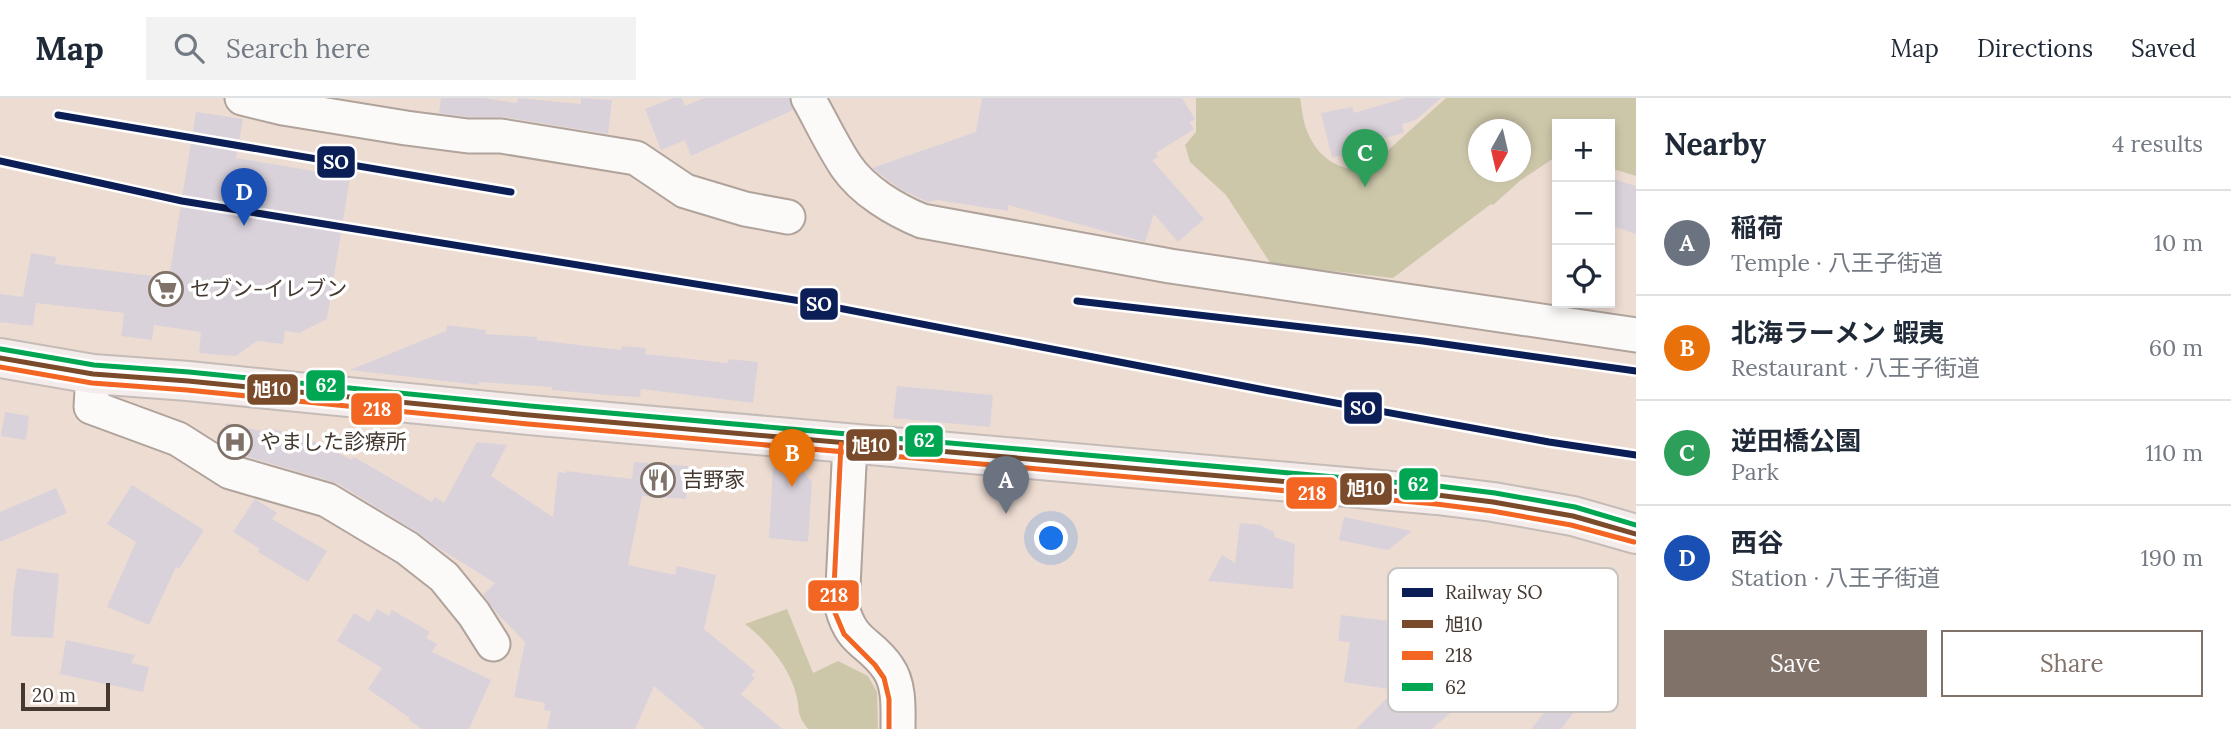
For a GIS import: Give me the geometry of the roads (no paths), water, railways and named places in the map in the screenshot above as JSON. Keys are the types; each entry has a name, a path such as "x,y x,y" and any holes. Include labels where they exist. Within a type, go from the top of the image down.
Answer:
{"highway":[{"path":"0,358 93,374 1482,500 1573,516 1636,534"}],"street":[{"path":"242,98 283,108 407,113 468,136 501,136 636,158 685,191 745,209 789,217"},
{"path":"808,98 847,169 870,191 903,213 922,220 1170,266 1636,335"},
{"path":"93,374 91,407 178,439 230,472 327,500 407,548 444,577 474,614 493,645"},
{"path":"850,444 842,607 847,623 856,637 890,670 897,692 898,729"}],"rail line":[{"name":"SO","path":"58,115 511,192"},
{"name":"SO","path":"0,161 182,201 807,302 1270,391 1549,442 1636,455"},
{"name":"SO","path":"1077,301 1423,341 1636,371"}],"place":[{"name":"逆田橋公園","path":"1365,187"},
{"name":"西谷","path":"244,226"},
{"name":"セブン-イレブン","path":"166,289"},
{"name":"やました診療所","path":"235,442"},
{"name":"吉野家","path":"658,480"},
{"name":"北海ラーメン 蝦夷","path":"792,487"},
{"name":"稲荷","path":"1006,514"}]}
